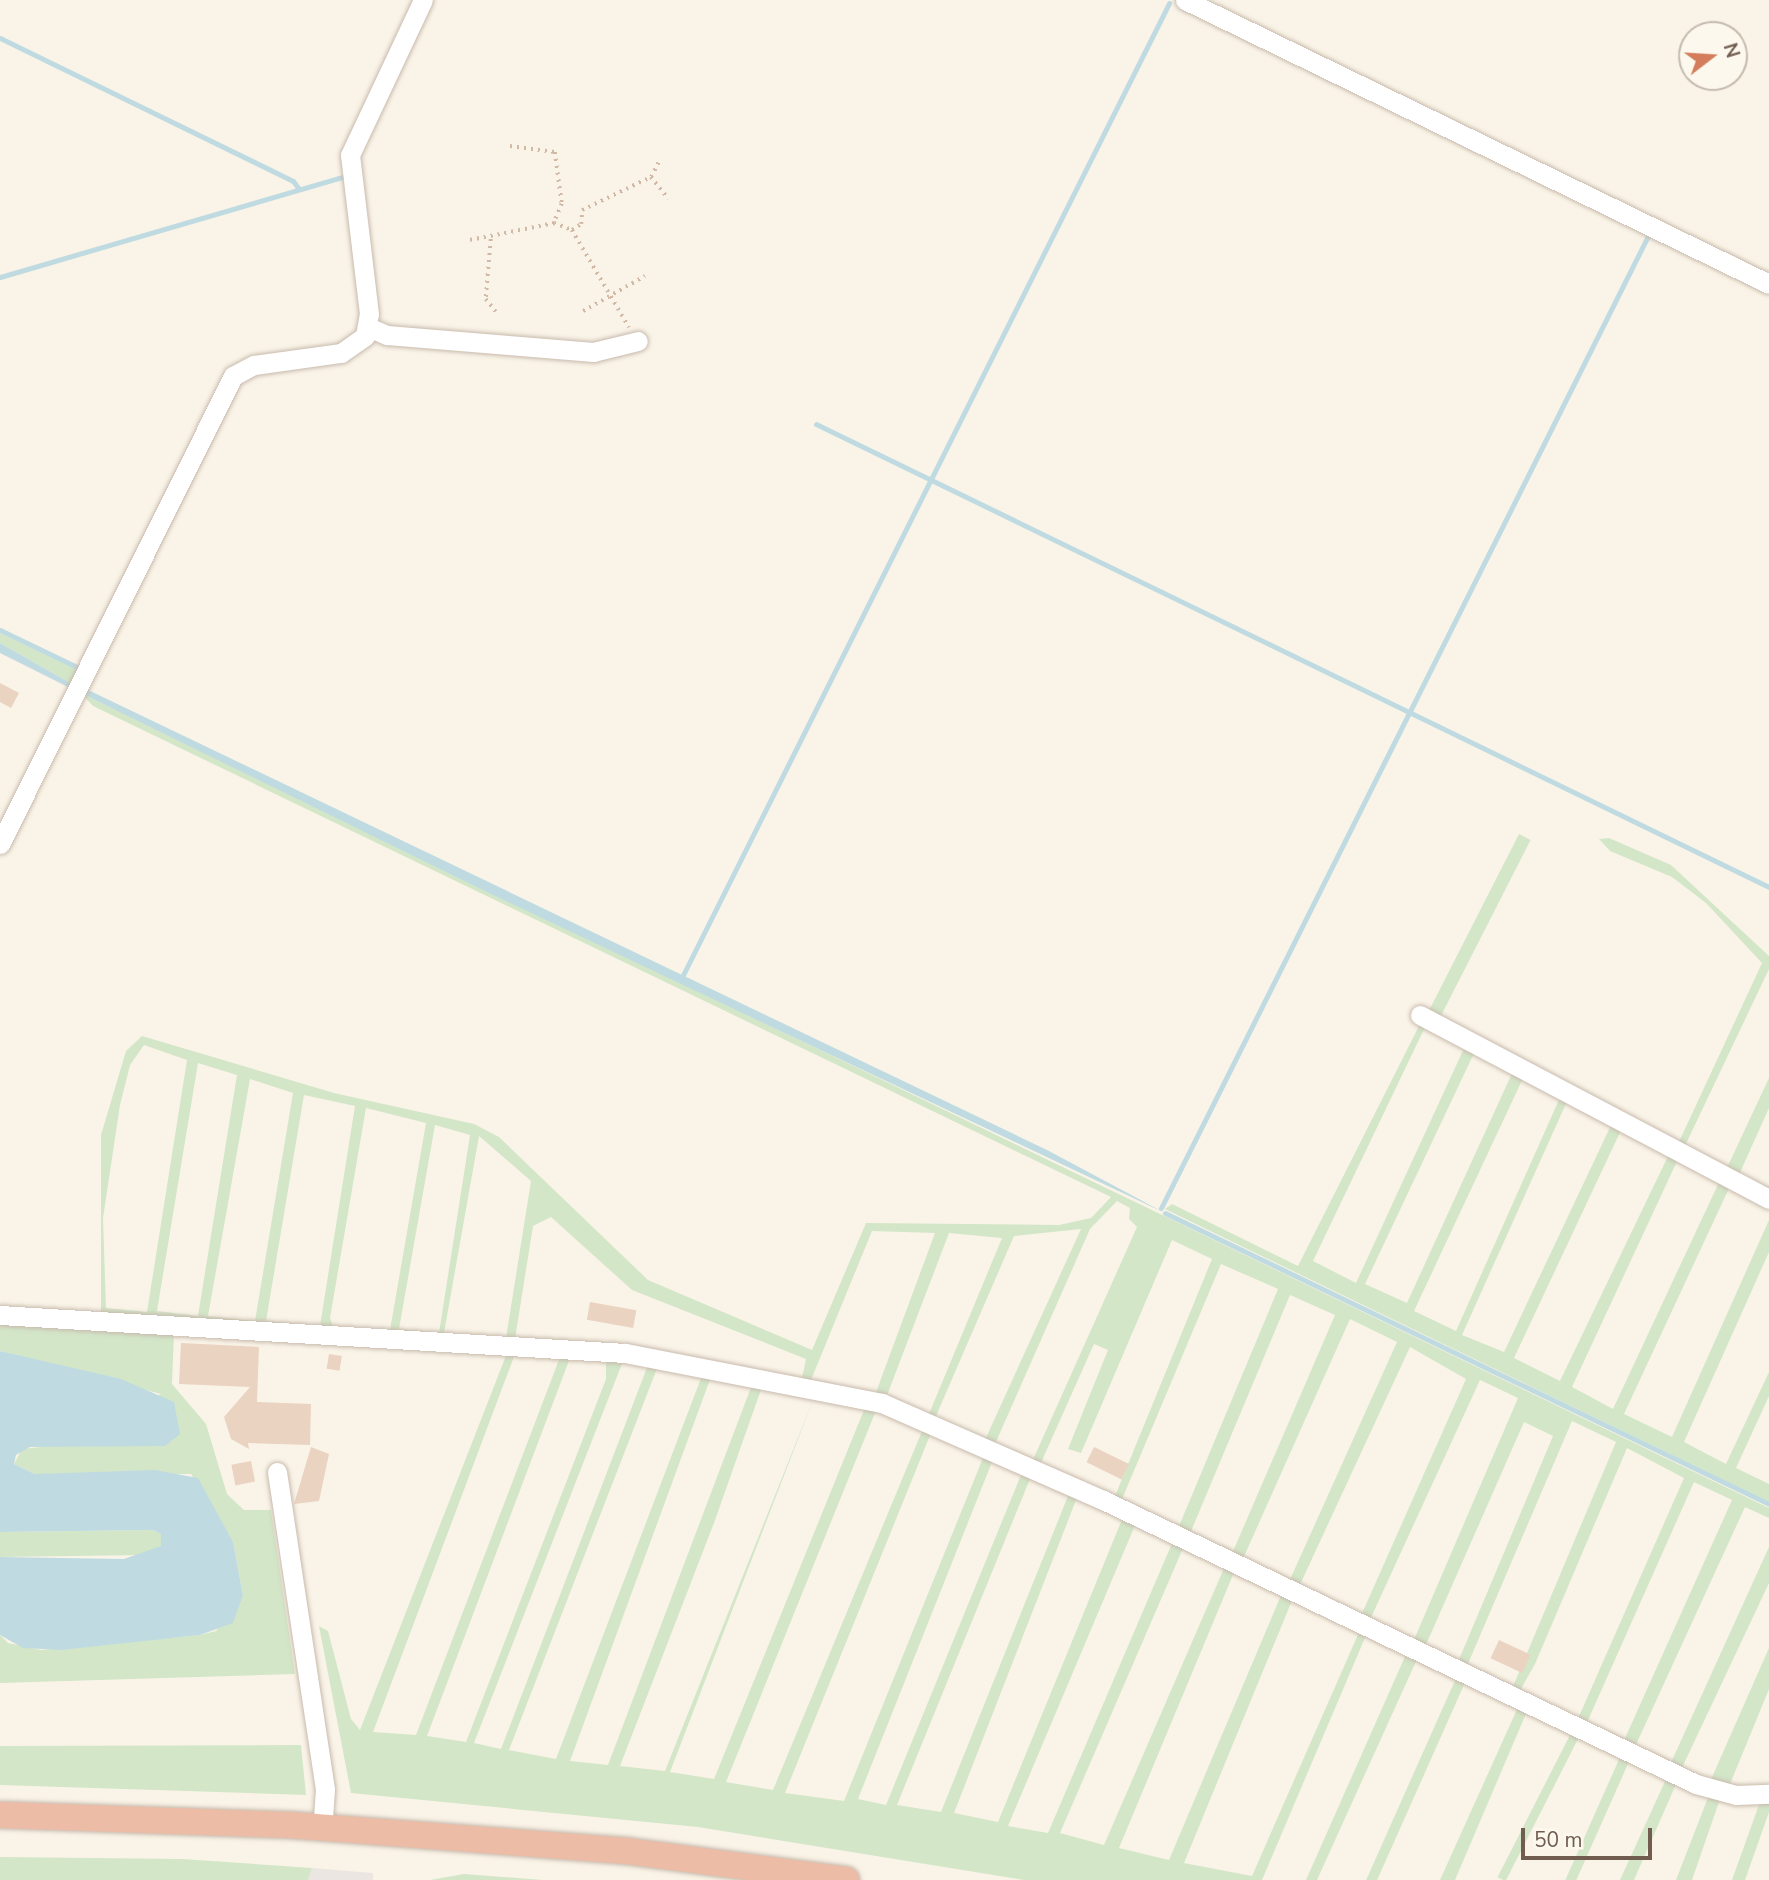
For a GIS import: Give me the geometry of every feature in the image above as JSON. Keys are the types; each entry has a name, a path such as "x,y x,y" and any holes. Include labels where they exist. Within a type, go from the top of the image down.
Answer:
{"highway":[{"path":"0,1815 322,1828 627,1851 846,1880"}],"street":[{"path":"368,327 350,155 423,0"},
{"path":"1185,0 1769,284"},
{"path":"368,327 387,335 593,352 638,341"},
{"path":"0,844 233,376 254,365 341,353 368,327"},
{"path":"1420,1015 1769,1199"},
{"path":"0,1315 625,1353 882,1403 1080,1489 1696,1784 1736,1795 1769,1794"},
{"path":"277,1472 326,1789 322,1828"}],"path":[{"path":"510,146 555,152 562,204 554,223"},
{"path":"572,230 581,224 582,210 651,177 660,159"},
{"path":"651,177 669,199"},
{"path":"470,240 491,239 554,223 572,230 638,341"},
{"path":"491,239 486,299 496,312"},
{"path":"583,311 613,298 645,276"}],"shaded area":[{"path":"312,1868 373,1873 373,1880 308,1880"}],"green space":[{"path":"0,633 80,671 72,684 0,643"},
{"path":"81,693 1769,1508 1769,1518 1745,1507 1634,1749 1622,1745 1732,1500 1694,1482 1585,1727 1576,1723 1684,1478 1627,1448 1535,1664 1518,1694 1511,1691 1616,1442 1572,1421 1467,1666 1458,1662 1553,1436 1524,1422 1425,1647 1413,1642 1518,1398 1480,1380 1369,1622 1360,1618 1466,1379 1410,1347 1298,1589 1288,1584 1397,1342 1350,1319 1242,1561 1231,1556 1335,1315 1290,1295 1189,1536 1177,1531 1278,1289 1221,1264 1120,1504 1113,1501 1212,1259 1172,1240 1081,1453 1068,1449 1108,1350 1094,1344 1040,1465 1032,1462 1137,1227 1129,1219 1130,1208 1117,1201 1090,1229 995,1444 985,1440 1081,1229 1014,1236 936,1416 929,1414 1002,1238 949,1233 886,1398 875,1395 935,1233 872,1231 811,1380 802,1378 806,1359 632,1290 551,1217 533,1226 515,1339 101,1313 101,1135 126,1051 142,1036 334,1093 474,1124 499,1137 648,1280 812,1350 866,1223 1059,1225 1091,1218 1111,1197 93,706","holes":["144,1045 187,1060 147,1312 106,1308 103,1218 120,1105 130,1065","198,1063 237,1075 198,1316 157,1311","250,1079 293,1093 255,1321 208,1316","304,1095 355,1106 320,1326 266,1321","366,1108 426,1123 390,1330 333,1327 330,1318","435,1125 470,1135 439,1333 399,1329","479,1136 531,1181 506,1338 444,1333"]},
{"path":"1519,834 1531,840 1440,1017 1429,1011"},
{"path":"1609,838 1671,865 1769,956 1769,969 1684,1148 1678,1144 1762,963 1706,903 1672,877 1610,851 1599,839"},
{"path":"1422,1020 1427,1023 1313,1261 1356,1283 1466,1044 1476,1049 1365,1284 1407,1303 1514,1069 1525,1074 1414,1311 1456,1331 1562,1093 1569,1097 1462,1335 1504,1352 1613,1121 1623,1126 1514,1358 1560,1381 1670,1152 1679,1157 1572,1387 1613,1409 1721,1178 1731,1184 1624,1414 1672,1437 1769,1220 1769,1252 1684,1442 1726,1464 1769,1372 1769,1396 1736,1468 1769,1484 1769,1502 1165,1209 1172,1204 1298,1266"},
{"path":"1769,1078 1769,1108 1738,1177 1726,1170"},
{"path":"0,1323 174,1333 172,1384 206,1424 227,1494 244,1510 271,1510 295,1674 0,1683 0,1635 8,1643 41,1650 200,1635 216,1631 243,1595 233,1542 191,1474 35,1474 14,1464 22,1449 41,1447 161,1394 0,1351"},
{"path":"507,1353 515,1354 373,1732 416,1735 560,1357 570,1358 427,1736 466,1742 606,1379 606,1360 623,1361 474,1743 501,1749 648,1365 658,1366 509,1750 556,1759 703,1373 712,1374 570,1761 608,1765 753,1382 763,1384 714,1523 620,1766 665,1771 815,1395 670,1772 714,1779 866,1405 877,1408 726,1782 773,1790 925,1424 933,1428 785,1793 844,1801 985,1453 994,1457 858,1799 886,1805 1023,1470 1032,1474 897,1805 941,1812 1070,1491 1078,1495 954,1813 998,1822 1123,1517 1136,1523 1008,1826 1048,1833 1173,1541 1184,1546 1060,1833 1104,1845 1225,1566 1235,1570 1119,1848 1169,1860 1282,1593 1293,1598 1184,1863 1252,1876 1360,1630 1367,1633 1262,1880 1024,1880 698,1827 351,1793 319,1626 328,1631 351,1719 360,1730"},
{"path":"153,1530 161,1534 161,1546 149,1555 0,1557 0,1532"},
{"path":"1769,1547 1769,1583 1680,1772 1669,1767"},
{"path":"1769,1648 1769,1689 1728,1789 1709,1784"},
{"path":"1407,1652 1418,1657 1317,1880 1306,1880"},
{"path":"1457,1676 1466,1680 1377,1880 1366,1880"},
{"path":"1519,1705 1528,1709 1455,1880 1440,1880"},
{"path":"1572,1731 1580,1735 1506,1880 1498,1877"},
{"path":"301,1745 306,1795 0,1785 0,1746"},
{"path":"1621,1755 1630,1759 1576,1880 1565,1880"},
{"path":"1667,1777 1677,1782 1634,1880 1620,1880"},
{"path":"1709,1795 1720,1799 1692,1880 1676,1880"},
{"path":"1760,1802 1769,1803 1769,1812 1745,1880 1732,1880"},
{"path":"0,1857 182,1859 312,1868 308,1880 0,1880"},
{"path":"464,1874 543,1880 430,1880"}],"water":[{"path":"0,643 72,684 70,688 0,653"},
{"path":"84,688 1047,1150 1165,1213 489,893 81,693"},
{"path":"0,1351 121,1379 174,1402 180,1434 165,1446 30,1447 16,1455 14,1464 35,1474 155,1470 198,1478 233,1542 243,1595 233,1623 200,1635 61,1650 23,1648 0,1635 0,1557 124,1559 161,1546 161,1534 153,1530 0,1532"}],"building":[{"path":"0,683 19,693 11,708 0,702"},
{"path":"590,1302 636,1310 633,1328 587,1320"},
{"path":"181,1343 259,1347 257,1402 311,1404 310,1445 248,1443 249,1449 231,1439 224,1417 250,1387 179,1384"},
{"path":"329,1354 342,1356 339,1371 327,1369"},
{"path":"311,1447 329,1454 319,1501 294,1504"},
{"path":"1094,1447 1129,1464 1122,1479 1087,1462"},
{"path":"251,1461 255,1482 235,1485 231,1465"},
{"path":"1499,1640 1531,1655 1522,1673 1491,1658"}],"waterway":[{"path":"682,977 1169,3"},
{"path":"0,38 293,181 299,189"},
{"path":"0,277 343,177"},
{"path":"1161,1208 1649,234"},
{"path":"816,424 1769,887"},
{"path":"0,630 81,669"},
{"path":"1165,1213 1769,1504"}]}
